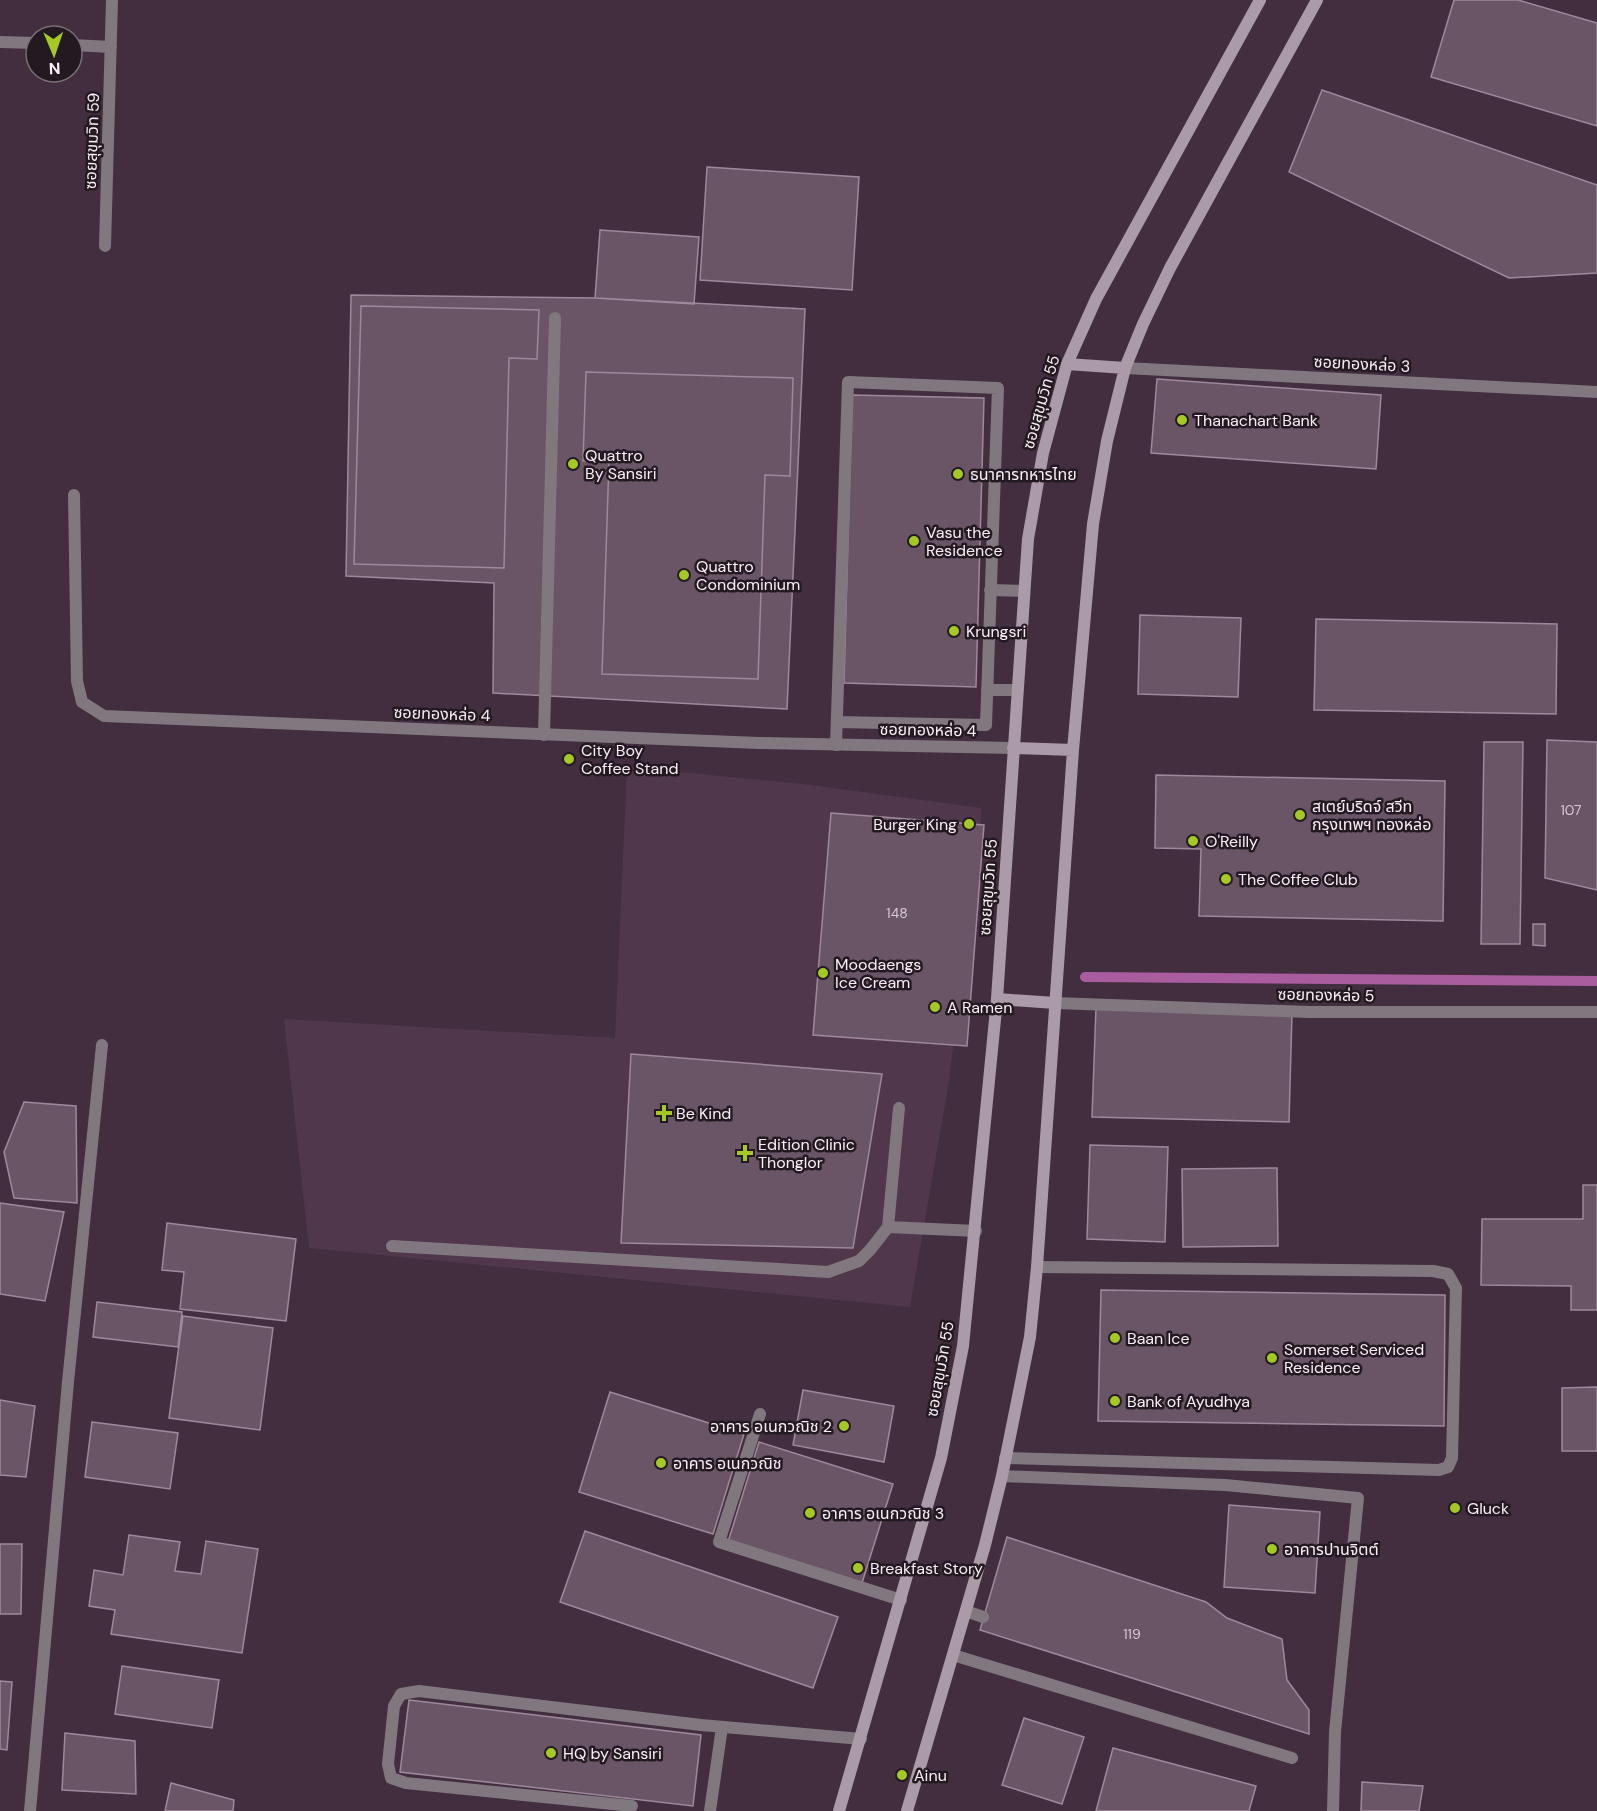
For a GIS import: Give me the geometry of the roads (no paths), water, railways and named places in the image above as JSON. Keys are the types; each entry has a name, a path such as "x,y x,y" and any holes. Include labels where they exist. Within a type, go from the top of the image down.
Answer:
{"main road":[{"name":"ซอยสุขุมวิท 55","path":"839,1811 941,1458 963,1346 997,999 1028,539 1043,453 1067,364 1101,288 1260,0"},
{"path":"907,1811 966,1611 1002,1476 1030,1337 1037,1267 1073,750 1093,524 1107,441 1125,368 1143,324 1170,268 1317,0"},
{"path":"1067,364 1125,368"},
{"path":"1013,748 1073,750"},
{"path":"997,999 1055,1003"}],"street":[{"name":"ซอยสุขุมวิท 59","path":"105,246 112,0"},
{"path":"0,42 24,43"},
{"path":"84,46 111,47"},
{"path":"544,735 555,318"},
{"name":"ซอยทองหล่อ 3","path":"1125,368 1597,392"},
{"path":"836,745 848,382 998,388 986,725 837,722"},
{"name":"ซอยทองหล่อ 4","path":"74,495 77,681 82,702 104,716 544,735 836,745 1013,748"},
{"path":"990,590 1024,591"},
{"path":"987,690 1017,690"},
{"name":"ซอยทองหล่อ 5","path":"1055,1003 1309,1012 1597,1012"},
{"path":"30,1811 68,1382 102,1045"},
{"path":"392,1246 828,1272 859,1260 888,1227 898,1108"},
{"path":"888,1227 975,1232"},
{"path":"1005,1458 1439,1470 1448,1467 1452,1458 1456,1288 1448,1274 1433,1271 1037,1267"},
{"path":"760,1414 719,1542 901,1600"},
{"path":"1002,1476 1225,1485 1358,1498 1335,1732 1333,1811"},
{"path":"966,1611 983,1617"},
{"path":"952,1655 1292,1758"},
{"path":"632,1806 406,1783 391,1778 388,1764 394,1706 401,1694 419,1690 722,1727 861,1739"},
{"path":"710,1811 722,1727"}],"waterway":[{"path":"1085,977 1597,981"}],"place":[{"name":"Thanachart Bank","path":"1182,420"},
{"name":"Quattro By Sansiri","path":"573,464"},
{"name":"ธนาคารทหารไทย","path":"958,474"},
{"name":"Vasu the Residence","path":"914,541"},
{"name":"Quattro Condominium","path":"684,575"},
{"name":"Krungsri","path":"954,631"},
{"name":"City Boy Coffee Stand","path":"569,759"},
{"name":"สเตย์บริดจ์ สวีท กรุงเทพฯ ทองหล่อ","path":"1300,815"},
{"name":"Burger King","path":"969,824"},
{"name":"O'Reilly","path":"1193,841"},
{"name":"The Coffee Club","path":"1226,879"},
{"name":"Moodaengs Ice Cream","path":"823,973"},
{"name":"A Ramen","path":"935,1007"},
{"name":"Be Kind","path":"664,1113"},
{"name":"Edition Clinic Thonglor","path":"745,1153"},
{"name":"Baan Ice","path":"1115,1338"},
{"name":"Somerset Serviced Residence","path":"1272,1358"},
{"name":"Bank of Ayudhya","path":"1115,1401"},
{"name":"อาคาร อเนกวณิช 2","path":"844,1426"},
{"name":"อาคาร อเนกวณิช","path":"661,1463"},
{"name":"Gluck","path":"1455,1508"},
{"name":"อาคาร อเนกวณิช 3","path":"810,1513"},
{"name":"อาคารปานจิตต์","path":"1272,1549"},
{"name":"Breakfast Story","path":"858,1568"},
{"name":"HQ by Sansiri","path":"551,1753"},
{"name":"Ainu","path":"902,1775"}]}
